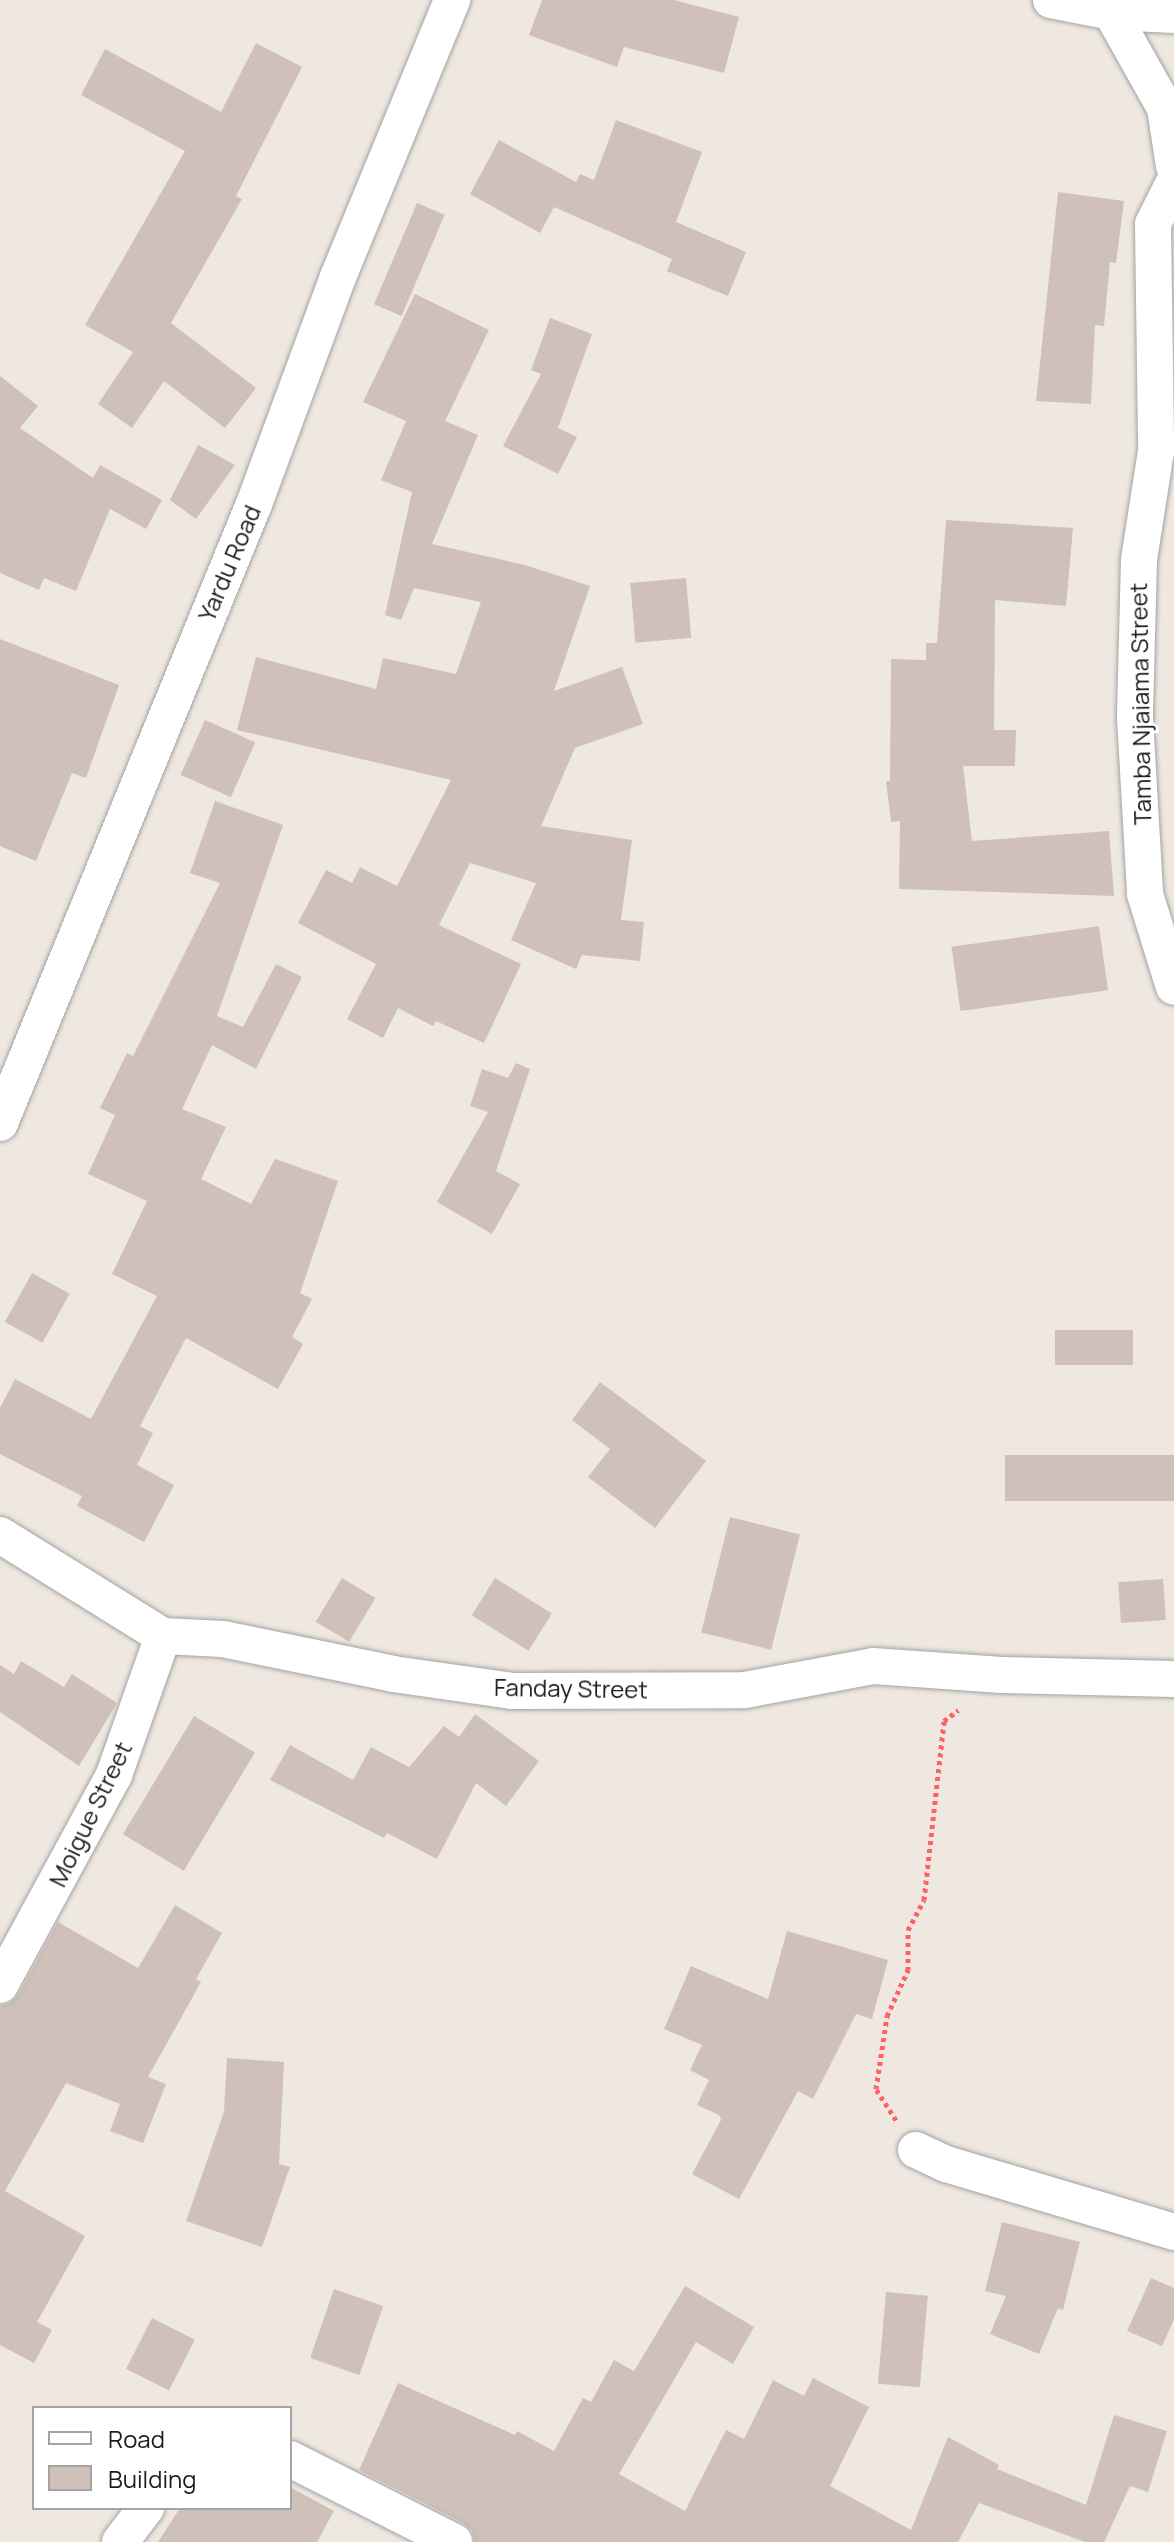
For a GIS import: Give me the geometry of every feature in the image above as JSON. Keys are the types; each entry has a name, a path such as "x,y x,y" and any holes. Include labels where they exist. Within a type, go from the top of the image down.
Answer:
{"street":[{"name":"Yardu Road","path":"0,1123 254,504 338,277 452,0"},
{"path":"1051,0 1111,12 1174,15"},
{"path":"1111,12 1165,108 1174,166"},
{"name":"Tamba Njaiama Street","path":"1174,182 1153,224 1156,451 1139,560 1135,718 1145,894 1174,987"},
{"name":"Fanday Street","path":"0,1535 163,1636 223,1639 393,1674 512,1691 745,1690 873,1666 1002,1675 1174,1679"},
{"name":"Moigue Street","path":"0,1985 114,1775 163,1636"},
{"path":"916,2150 946,2164 1174,2232"},
{"path":"292,2460 454,2542"},
{"path":"120,2542 144,2510"}],"path":[{"path":"916,2150 876,2089 887,2016 908,1970 908,1930 924,1900 944,1721 1002,1675"}],"building":[{"path":"542,0 674,0 739,17 724,73 624,47 617,67 529,35"},
{"path":"256,43 302,67 236,196 242,199 171,323 256,388 225,428 164,381 132,428 98,404 133,352 85,325 185,151 81,95 105,49 221,112"},
{"path":"616,120 702,152 676,222 746,252 728,296 667,271 672,259 554,207 540,233 470,194 499,140 576,182 580,174 594,180"},
{"path":"1058,192 1124,201 1116,263 1110,262 1104,326 1095,325 1091,404 1036,401"},
{"path":"417,203 445,215 402,316 374,304"},
{"path":"415,294 489,330 445,421 478,435 432,544 525,565 590,586 554,691 622,667 643,724 575,748 541,826 632,840 621,920 644,922 640,961 582,955 576,969 511,940 536,883 470,863 439,925 521,964 484,1043 436,1021 433,1026 398,1008 383,1038 347,1019 376,964 298,923 326,870 352,883 360,867 397,886 451,780 237,730 256,657 376,689 383,658 456,674 481,602 414,588 401,620 385,615 412,492 381,480 406,421 363,402"},
{"path":"550,318 592,334 558,428 577,437 558,474 503,446 541,374 531,370"},
{"path":"0,376 38,406 20,428 93,478 100,465 162,500 146,529 110,509 76,591 44,578 39,590 0,573"},
{"path":"198,445 235,465 196,519 170,500"},
{"path":"946,520 1073,528 1066,606 995,600 994,730 1016,730 1015,766 963,766 972,841 1109,831 1114,896 899,889 900,821 891,822 886,781 890,781 891,659 926,660 926,643 937,643"},
{"path":"686,578 691,638 635,643 630,583"},
{"path":"0,639 119,685 86,778 72,773 36,861 0,846"},
{"path":"205,720 255,742 231,797 181,775"},
{"path":"215,801 283,825 217,1016 243,1027 276,964 302,977 256,1069 212,1045 182,1109 226,1127 201,1179 251,1204 275,1159 338,1181 300,1293 312,1299 292,1337 303,1344 278,1389 186,1338 140,1426 153,1433 137,1465 174,1485 144,1542 77,1506 82,1496 0,1454 0,1408 15,1379 91,1419 157,1296 112,1274 147,1201 88,1174 115,1115 100,1108 127,1053 133,1056 220,883 190,873"},
{"path":"1099,926 1108,990 960,1011 951,947"},
{"path":"516,1063 530,1069 496,1171 520,1184 492,1234 437,1202 488,1112 470,1106 482,1069 508,1078"},
{"path":"32,1273 70,1294 42,1343 5,1322"},
{"path":"1055,1330 1133,1330 1133,1365 1055,1365"},
{"path":"600,1382 706,1461 655,1528 588,1477 610,1449 572,1420"},
{"path":"1005,1455 1174,1455 1174,1501 1005,1501"},
{"path":"730,1517 800,1534 771,1650 701,1632"},
{"path":"342,1578 375,1598 349,1642 316,1622"},
{"path":"495,1578 552,1614 529,1651 472,1615"},
{"path":"1163,1579 1166,1620 1121,1623 1118,1582"},
{"path":"21,1661 64,1687 72,1674 117,1703 79,1766 0,1712 0,1665 14,1674"},
{"path":"475,1714 539,1761 506,1806 476,1783 437,1859 387,1833 384,1838 270,1780 290,1745 353,1780 371,1747 409,1767 444,1726 459,1737"},
{"path":"194,1716 255,1753 184,1871 123,1834"},
{"path":"175,1905 222,1933 196,1979 201,1982 148,2077 166,2084 143,2143 110,2131 120,2104 66,2083 5,2191 85,2236 37,2322 52,2330 34,2363 0,2345 0,2006 10,2003 18,1995 58,1922 138,1968"},
{"path":"787,1931 888,1960 872,2019 856,2014 813,2099 798,2091 739,2199 692,2174 721,2120 719,2115 697,2105 709,2080 690,2070 702,2045 664,2029 691,1966 768,1999"},
{"path":"227,2058 284,2062 279,2164 290,2167 262,2247 186,2221 224,2112"},
{"path":"1002,2222 1080,2242 1063,2310 1058,2308 1039,2354 990,2334 1006,2296 985,2291"},
{"path":"1151,2278 1174,2288 1174,2319 1162,2346 1127,2331"},
{"path":"685,2286 754,2327 733,2364 696,2342 619,2474 685,2511 726,2430 744,2439 773,2380 804,2396 813,2378 869,2407 830,2486 911,2530 948,2437 999,2465 997,2469 1086,2505 1114,2415 1167,2431 1148,2492 1130,2486 1104,2542 1085,2542 979,2503 958,2542 475,2542 472,2531 463,2523 359,2470 398,2383 515,2435 517,2431 554,2451 583,2398 591,2402 614,2360 634,2371"},
{"path":"334,2289 383,2306 359,2375 310,2358"},
{"path":"886,2292 928,2296 920,2387 878,2384"},
{"path":"152,2318 195,2340 169,2391 126,2369"},
{"path":"292,2488 334,2511 317,2542 158,2542 179,2510 292,2510"}]}
